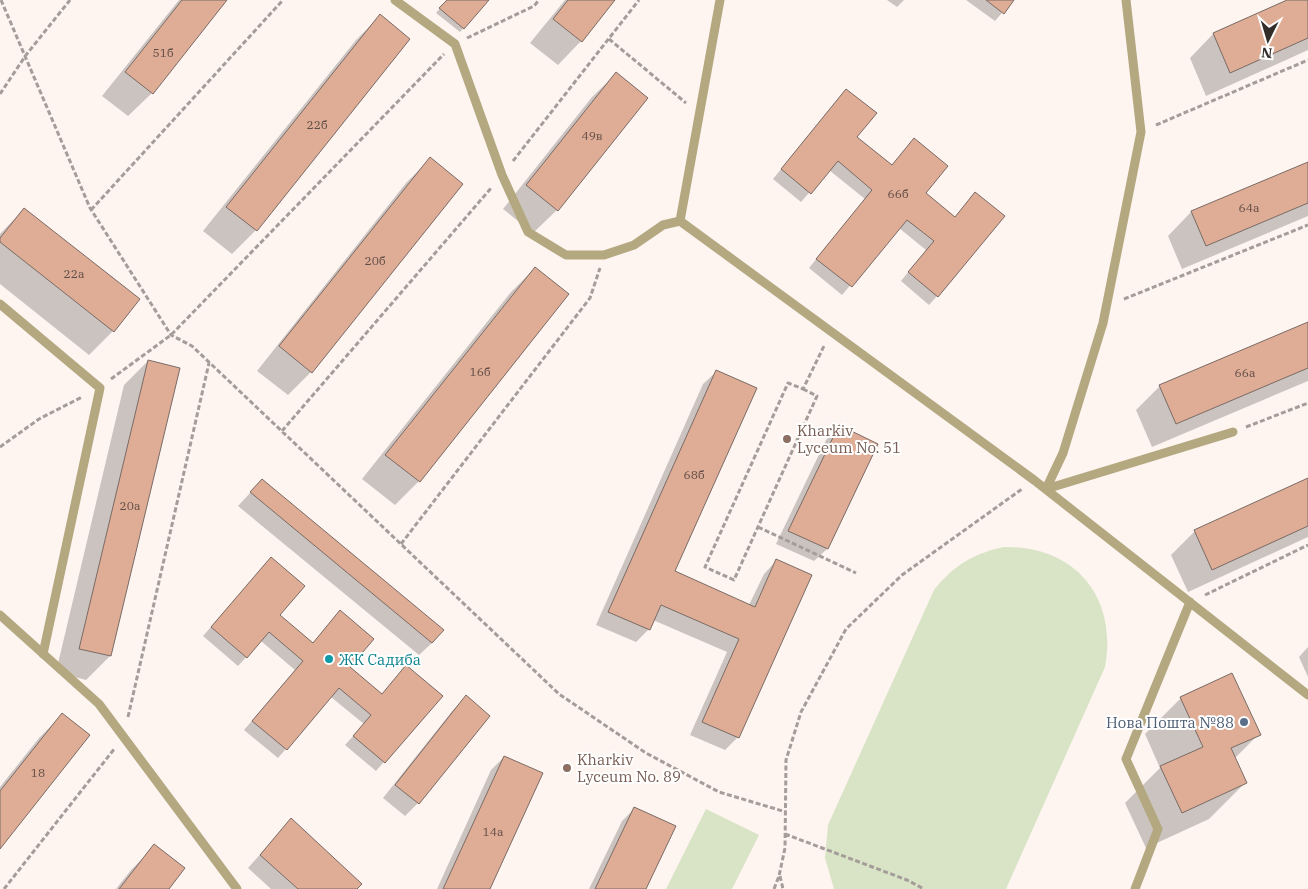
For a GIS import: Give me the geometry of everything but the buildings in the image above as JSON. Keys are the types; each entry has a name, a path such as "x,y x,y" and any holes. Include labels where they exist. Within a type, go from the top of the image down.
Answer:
{"lane":[{"path":"394,0 455,44 502,175 528,232 566,255 604,256 634,245 663,225 680,221 1046,489 1308,695"},
{"path":"680,221 720,0"},
{"path":"1046,489 1062,453 1107,306 1141,132 1126,0"},
{"path":"0,304 100,388 43,654"},
{"path":"1046,489 1233,432"},
{"path":"1135,889 1158,829 1126,759 1190,602"},
{"path":"0,615 99,704 237,889"}],"path":[{"path":"1,0 91,210 171,335 192,346 559,694 646,753 719,792 786,812"},
{"path":"0,94 26,55 70,0"},
{"path":"91,210 283,0"},
{"path":"171,335 455,44 534,6 539,0"},
{"path":"282,432 502,175 639,0"},
{"path":"609,39 686,103"},
{"path":"1141,132 1308,60"},
{"path":"1107,306 1308,225"},
{"path":"401,544 590,298 604,256"},
{"path":"803,389 831,332"},
{"path":"4,889 124,737 209,362"},
{"path":"788,382 803,389 817,396 734,580 705,567 788,382"},
{"path":"1233,432 1308,403"},
{"path":"774,889 779,876 785,834 786,760 801,712 846,629 902,575 1034,480"},
{"path":"758,527 856,573"},
{"path":"1190,602 1308,545"},
{"path":"785,834 890,873 924,889"},
{"path":"779,876 782,889"}],"green space":[{"path":"1004,547 1029,549 1052,555 1071,566 1086,580 1097,598 1105,619 1107,642 1105,667 1006,889 834,889 825,858 828,825 934,590 949,574 965,562 983,553"},
{"path":"706,809 759,835 732,889 666,889"}],"place":[{"name":"Kharkiv Lyceum No. 51","path":"787,439"},
{"name":"ЖК Садиба","path":"329,659"},
{"name":"Нова Пошта №88","path":"1244,722"},
{"name":"Kharkiv Lyceum No. 89","path":"567,768"}]}
